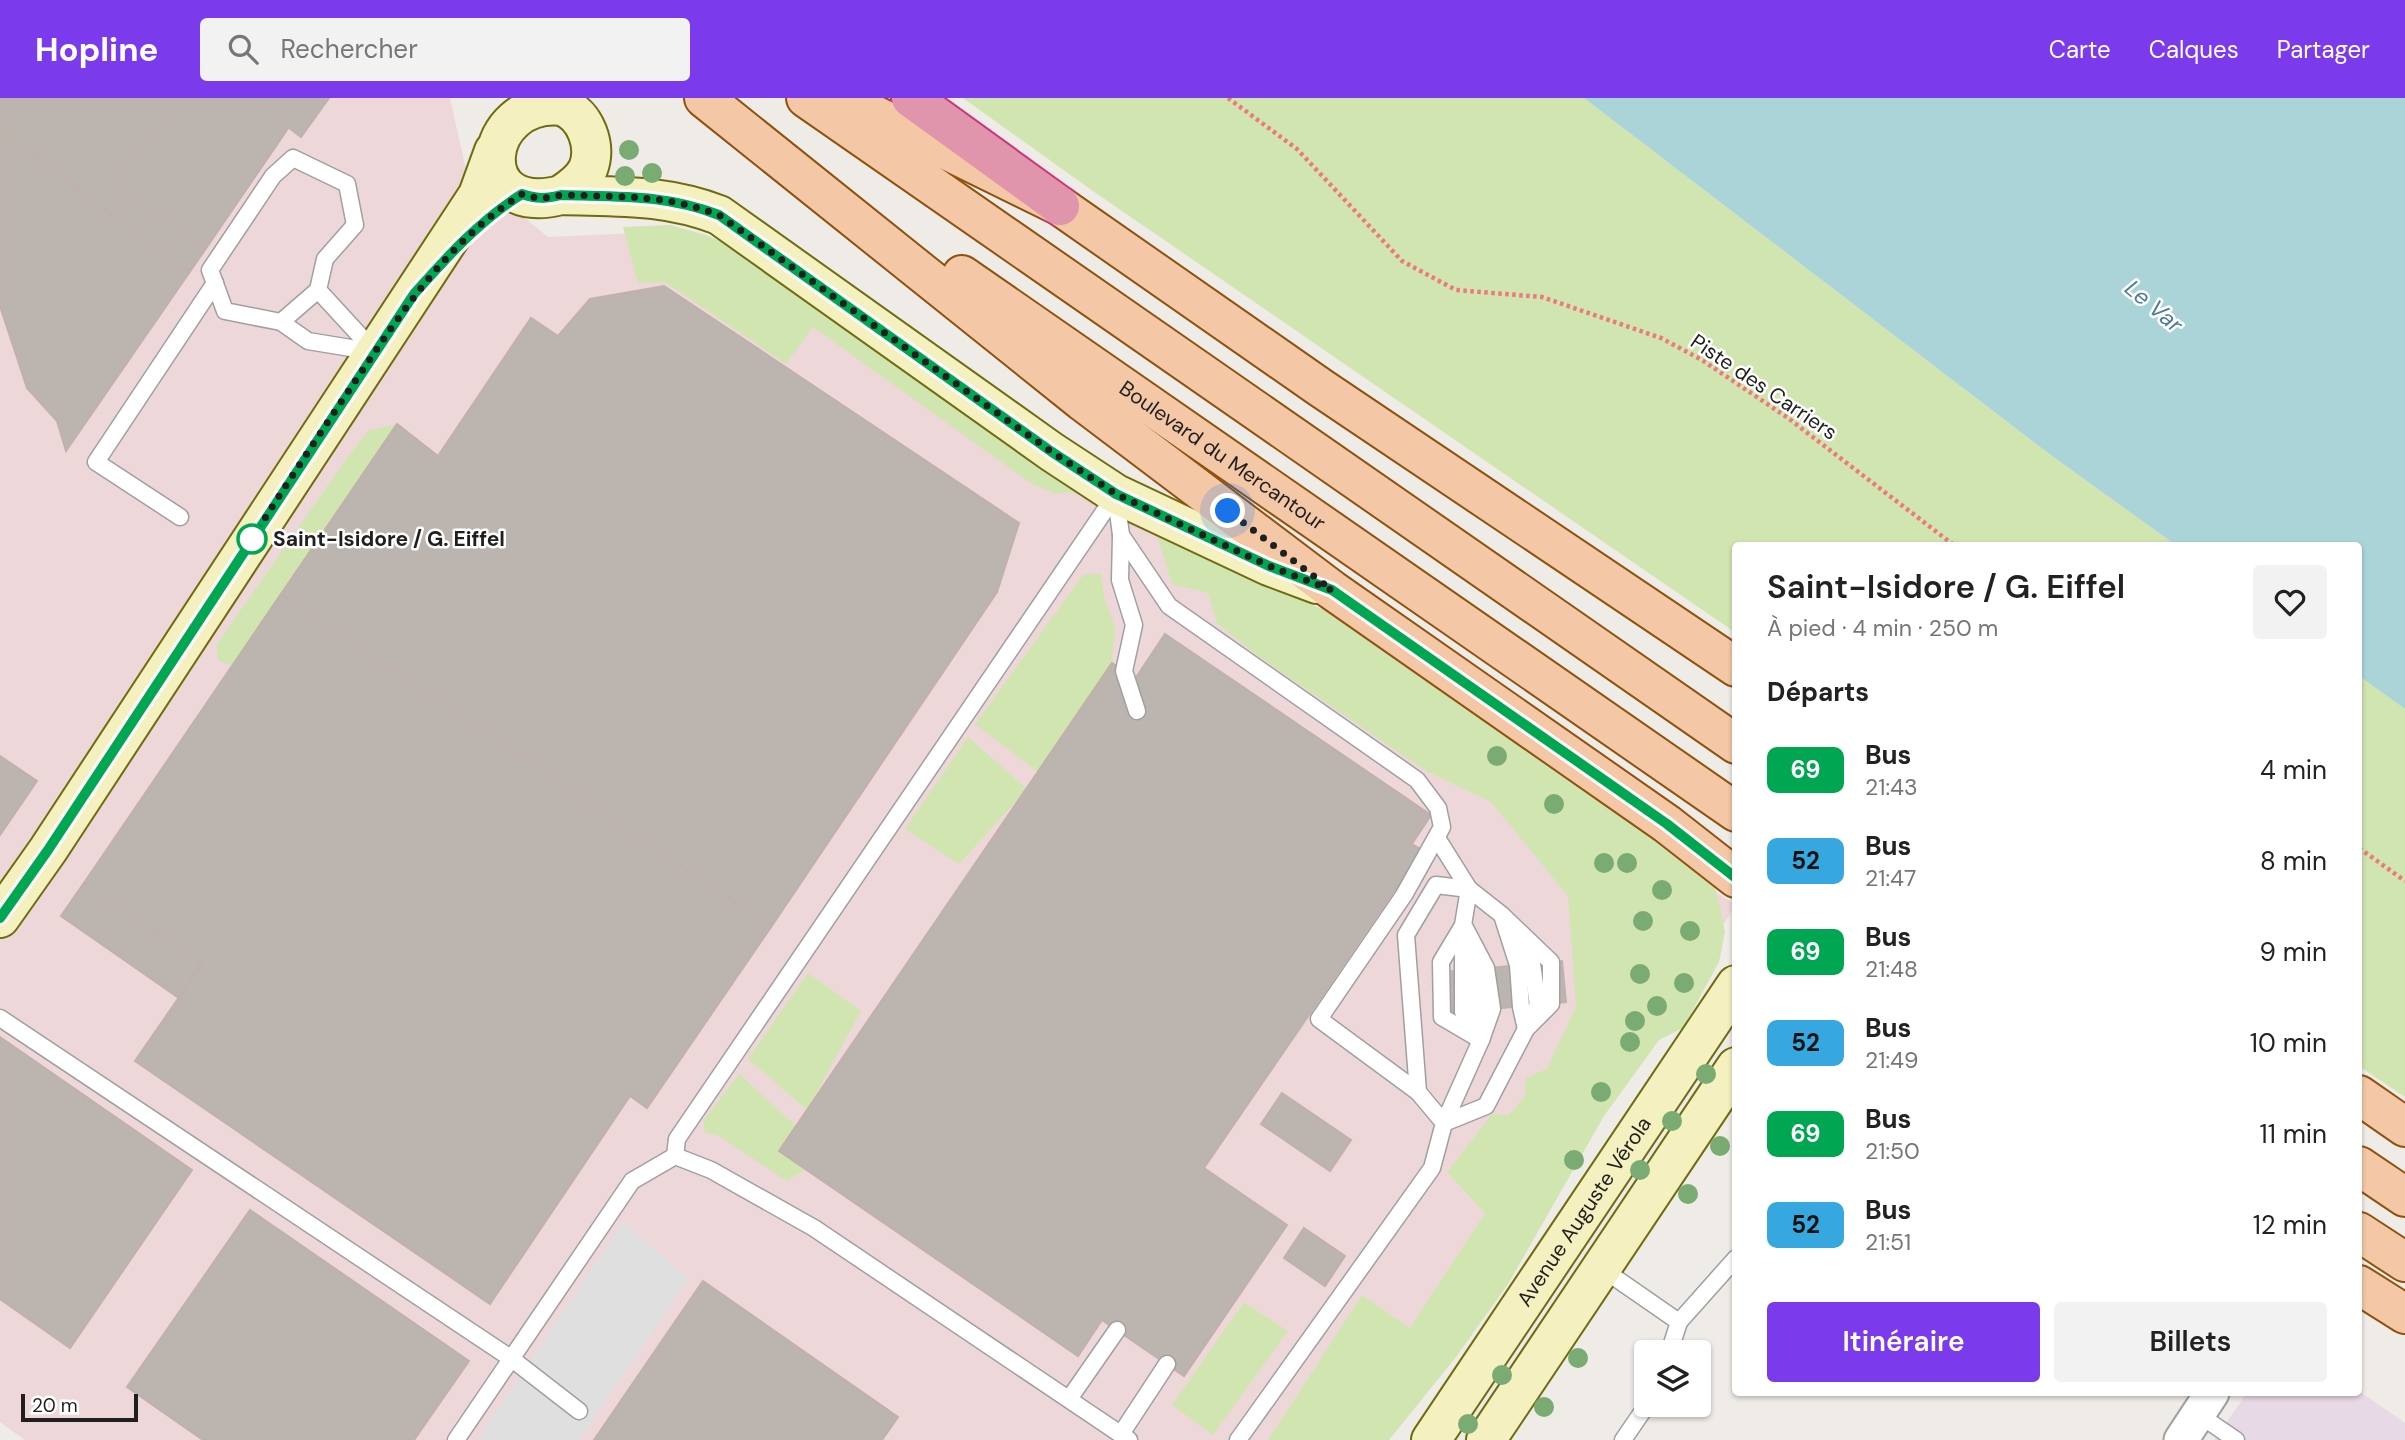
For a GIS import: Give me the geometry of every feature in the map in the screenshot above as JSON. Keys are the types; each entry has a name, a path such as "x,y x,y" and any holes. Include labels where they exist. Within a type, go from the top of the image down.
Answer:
{"highway":[{"path":"911,98 1060,206"}],"main road":[{"path":"705,98 1082,401 1332,590 1667,824 1732,875"},
{"name":"Boulevard du Mercantour","path":"705,98 1732,809"},
{"path":"806,98 1732,741"},
{"path":"840,98 1060,206 1332,395 1732,665"},
{"path":"1695,642 1732,672"},
{"path":"2362,1099 2405,1127"},
{"path":"2362,1168 2405,1197"},
{"path":"2362,1234 2405,1262"},
{"path":"2362,1287 2405,1314"}],"street":[{"path":"0,918 48,850 478,195 508,105 548,102 565,107 580,118 589,135 592,153 587,170 576,185 561,195 548,199 522,194 507,184 498,168 494,151"},
{"path":"414,294 463,239 499,208 522,194"},
{"path":"561,195 659,198 691,204 719,215 1052,452 1116,494 1269,566 1332,590"},
{"name":"Avenue Auguste Vérola","path":"1431,1440 1732,991"},
{"path":"1486,1440 1732,1074"}],"lane":[{"path":"281,322 318,290 325,259 355,226 347,184 293,158 273,176 210,270 225,311 281,322 308,341 375,352"},
{"path":"180,517 96,462 215,283"},
{"path":"318,290 375,352"},
{"path":"1116,494 1121,535 1120,580 1134,625 1124,671 1137,711"},
{"path":"675,1156 677,1139 1116,494"},
{"path":"1121,535 1169,606 1417,780 1438,808 1442,827 1437,838 1404,895 1319,1019 1418,1091 1444,1123"},
{"path":"1437,838 1469,889 1502,915 1551,962 1551,1004 1526,1029 1486,1105 1444,1123"},
{"path":"1418,1091 1406,935 1436,885 1469,889"},
{"path":"1469,889 1464,925 1463,1012 1481,1040"},
{"path":"1502,915 1518,965 1521,1007 1526,1029"},
{"path":"1238,1440 1432,1168 1444,1123 1492,1009 1486,968 1464,925"},
{"path":"0,1018 512,1359 579,1411"},
{"path":"456,1440 632,1181 675,1156"},
{"path":"675,1156 711,1170 814,1228 1125,1437 1167,1364"},
{"path":"1674,1340 1679,1322 1732,1262"},
{"path":"1601,1268 1679,1322"},
{"path":"1069,1399 1117,1330"},
{"path":"2197,1416 2236,1440"},
{"path":"1623,1440 1639,1417"}],"path":[{"name":"Piste des Carriers","path":"1228,98 1297,149 1402,261 1456,290 1542,297 1661,338 1702,360 1788,418 1950,542"},
{"path":"2362,850 2405,881"}],"shaded area":[{"path":"0,98 450,98 466,170 548,237 683,231 789,287 1732,902 1732,911 1387,1440 25,1440 0,1422"},
{"path":"623,1222 689,1279 579,1440 477,1440"},
{"path":"2362,1393 2405,1423 2405,1440 2214,1440 2245,1396 2362,1396"}],"green space":[{"path":"963,98 1584,98 2048,453 2171,542 1732,542 1732,630 1090,189"},
{"path":"670,225 706,235 737,249 1086,492 1053,493 1029,482 813,327 786,364 665,282 638,283 623,227"},
{"path":"397,424 232,666 218,660 217,644 347,458 368,431"},
{"path":"1157,535 1333,614 1558,765 1714,882 1725,932 1719,962 1683,1028 1659,1040 1604,1116 1508,1284 1456,1357 1389,1440 1268,1440 1362,1295 1410,1328 1485,1213 1447,1172 1492,1114 1509,1115 1525,1096 1526,1078 1547,1069 1576,1007 1568,896 1491,802 1426,771 1258,656 1217,623 1208,593 1172,584"},
{"path":"1101,573 1104,596 1115,628 1112,663 1038,772 975,724 1083,575"},
{"path":"2362,678 2405,709 2405,1097 2362,1068"},
{"path":"968,737 1027,789 959,864 905,829"},
{"path":"808,973 861,1011 807,1110 748,1059"},
{"path":"739,1074 796,1126 779,1151 805,1170 787,1181 719,1136 704,1132 704,1120"},
{"path":"1244,1302 1288,1331 1213,1435 1172,1405"}],"water":[{"name":"Le Var","path":"1584,98 2405,98 2405,709 2362,678 2362,542 2171,542 2048,453"}],"building":[{"path":"0,98 177,98 112,189 207,247 189,273 0,130"},
{"path":"177,98 250,98 289,127 207,247 112,189"},
{"path":"250,98 329,98 301,137"},
{"path":"0,130 189,273 66,451 57,421 27,388 0,306"},
{"path":"664,286 1019,523 997,592 771,927 281,594 397,424 438,456 531,318 558,336 590,299"},
{"path":"281,594 771,927 647,1108 630,1096 490,1304 135,1061 202,964 84,883"},
{"path":"1165,634 1431,815 1412,844 1422,850 1204,1168 1287,1225 1184,1376 1102,1320 1078,1356 779,1151 1112,663 1135,679"},
{"path":"0,756 37,781 0,835"},
{"path":"84,883 202,964 179,998 61,916"},
{"path":"1562,961 1566,1002 1449,1013 1446,972"},
{"path":"0,1037 192,1170 70,1348 0,1299"},
{"path":"1282,1093 1351,1140 1330,1171 1261,1124"},
{"path":"250,1210 469,1361 414,1440 203,1440 127,1387"},
{"path":"1304,1228 1345,1256 1325,1286 1284,1258"},
{"path":"703,1281 898,1417 882,1440 594,1440"}],"bus line":[{"name":"69","path":"0,918 48,850 414,294 463,239 499,208 522,194 548,199 561,195 659,198 691,204 719,215 1052,452 1116,494 1269,566 1332,590 1667,824 1732,875"}],"place":[{"name":"Saint-Isidore / G. Eiffel","path":"252,539"}],"route":[{"path":"252,539 414,294 463,239 499,208 522,194 548,199 561,195 659,198 691,204 719,215 1052,452 1116,494 1269,566 1332,590 1228,511"}]}
